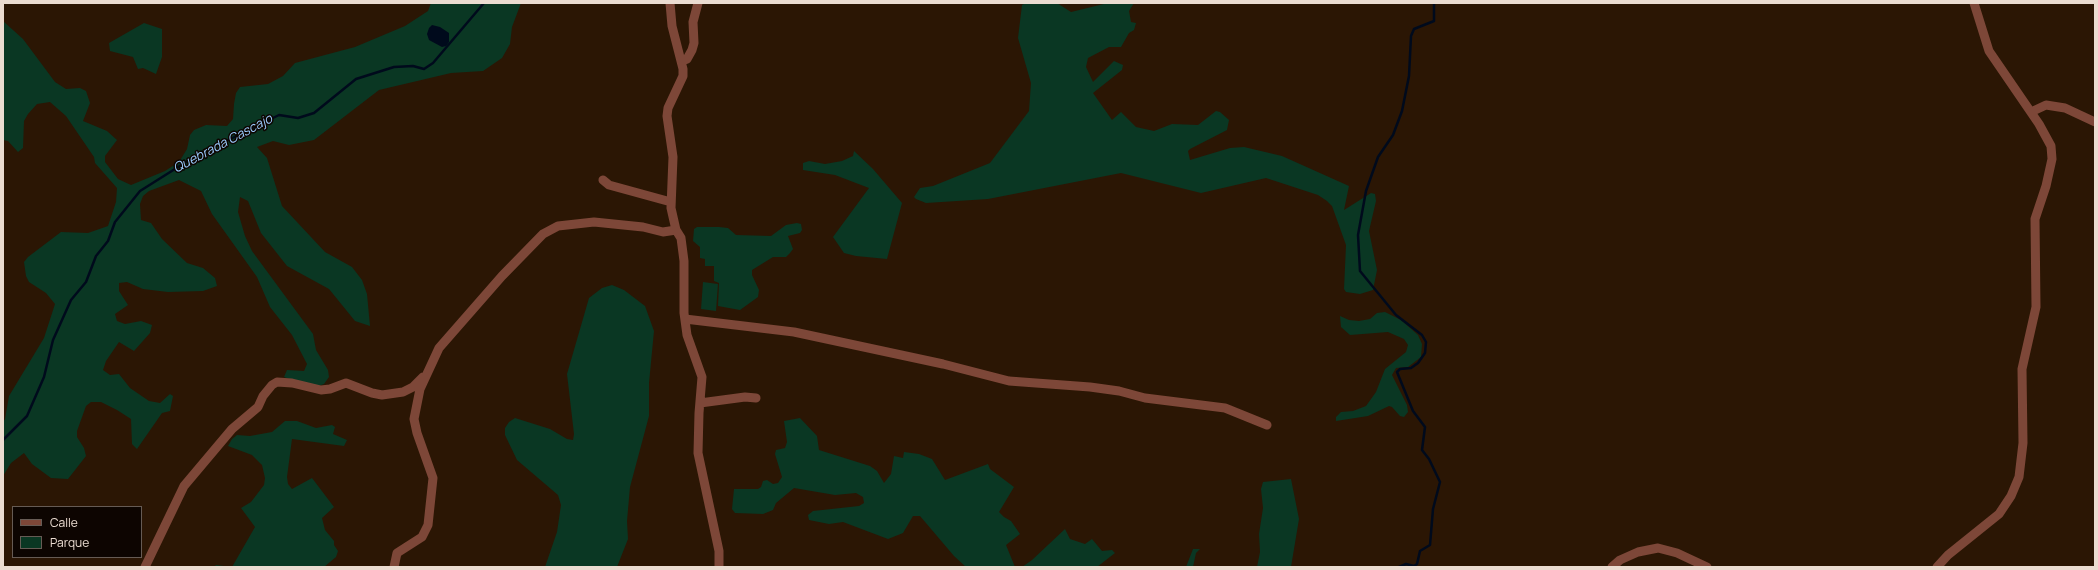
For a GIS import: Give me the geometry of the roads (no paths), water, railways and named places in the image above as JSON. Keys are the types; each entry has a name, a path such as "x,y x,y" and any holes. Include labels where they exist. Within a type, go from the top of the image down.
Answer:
{"street":[{"path":"670,3 672,26 682,61 683,76 668,108 667,116 673,157 671,202 676,230 681,238 684,261 685,319 687,335 702,377 698,453 719,552 719,567"},
{"path":"682,61 687,59 694,43 693,22 698,3"},
{"path":"1937,567 1948,555 1999,514 2011,496 2019,477 2023,443 2022,369 2036,307 2035,219 2046,186 2052,159 2051,146 2031,112 1989,51 1974,3"},
{"path":"2031,112 2046,105 2065,108 2095,122"},
{"path":"603,180 609,185 671,202"},
{"path":"394,567 395,555 426,533 430,518 433,478 414,419 420,389 438,348 502,276 548,231 558,226 594,222 643,227 663,232 676,230"},
{"path":"685,319 794,332 937,362 1010,381 1090,387 1145,398 1225,408 1267,425"},
{"path":"145,567 184,486 232,429 258,408 263,396 272,385 277,382 292,383 321,390 330,389 346,383 372,393 394,394 413,387 430,368"},
{"path":"700,404 745,397 756,398"},
{"path":"1612,567 1620,560 1638,552 1658,548 1677,553 1707,567"}],"water":[{"path":"432,25 440,27 449,33 449,42 446,46 442,47 429,40 427,34"}],"waterway":[{"name":"Quebrada Cascajo","path":"3,440 27,416 44,377 53,340 71,300 86,282 96,256 108,241 115,222 140,191 194,157 279,115 298,118 314,113 356,79 394,67 413,66 424,69 433,63 484,3"},
{"path":"1399,567 1406,564 1414,566 1417,564 1420,551 1430,545 1433,509 1440,482 1429,459 1422,450 1425,427 1413,411 1397,372 1400,369 1411,368 1418,363 1425,353 1426,342 1422,335 1396,315 1360,271 1358,235 1366,191 1378,157 1393,135 1402,111 1409,76 1411,36 1414,29 1434,21 1434,3"}]}
